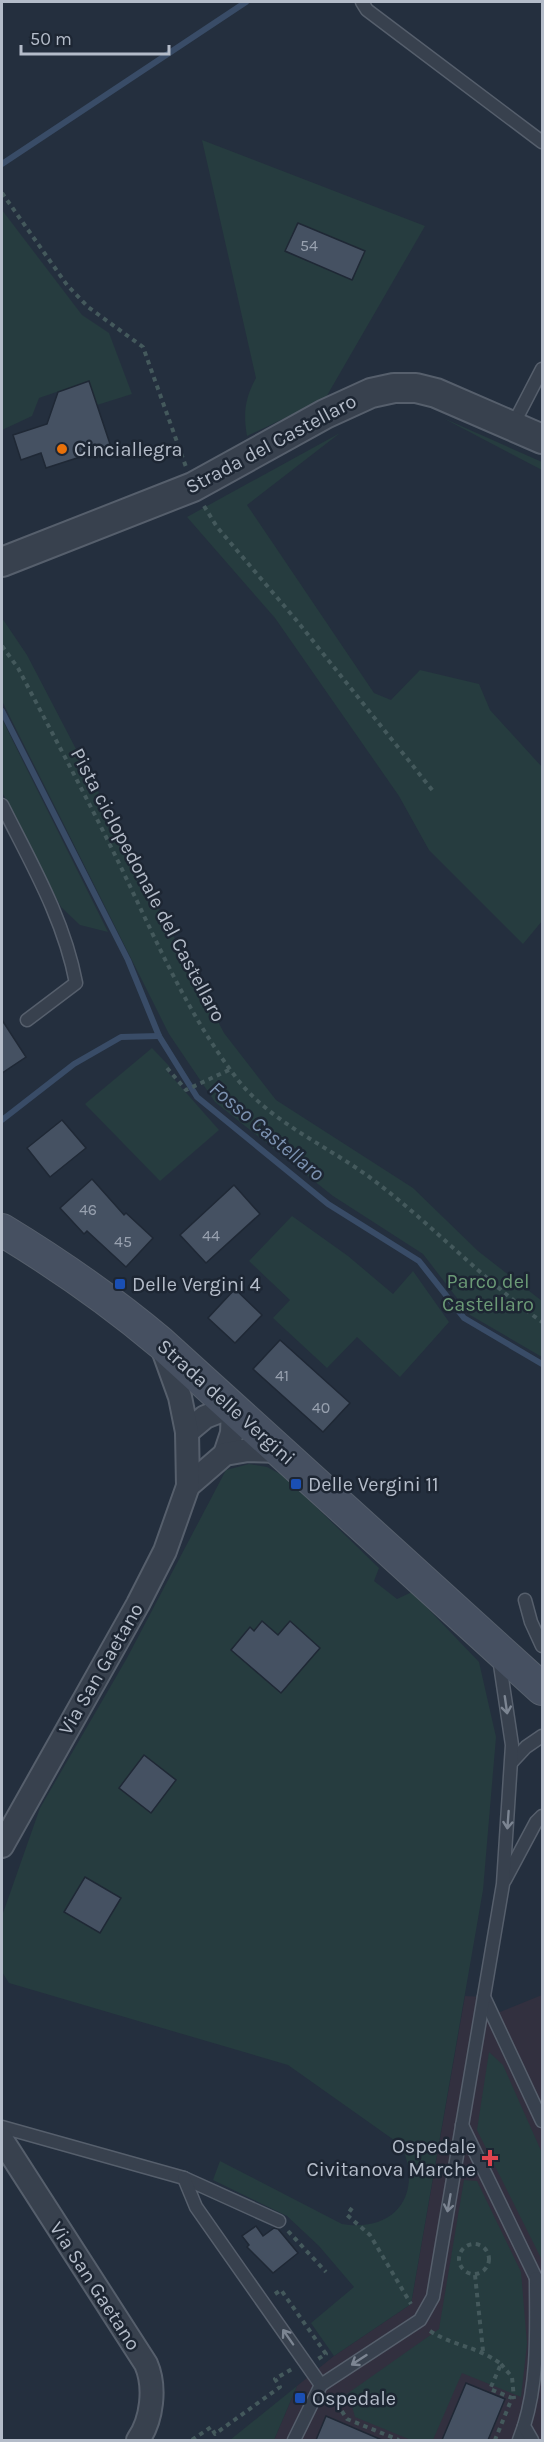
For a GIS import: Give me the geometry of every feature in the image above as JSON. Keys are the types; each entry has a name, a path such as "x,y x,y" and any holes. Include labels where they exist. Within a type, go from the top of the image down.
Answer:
{"main road":[{"name":"Strada delle Vergini","path":"2,1230 59,1264 108,1299 161,1343 543,1689"}],"street":[{"name":"Strada del Castellaro","path":"2,562 193,487 325,414 371,393 394,388 426,390 460,401 543,439"},
{"name":"Via San Gaetano","path":"2,1846 138,1604 165,1551 188,1486 187,1432 180,1397 161,1343"},
{"path":"187,1432 205,1417 232,1406 232,1433 225,1454 248,1450 282,1451"},
{"name":"Via San Gaetano","path":"188,1486 225,1454"},
{"name":"Via San Gaetano","path":"2,2140 146,2364 151,2382 151,2401 145,2427 138,2440"}],"lane":[{"path":"362,2 367,10 543,142"},
{"path":"513,425 543,369"},
{"path":"2,805 48,894 71,959 76,984 27,1020"},
{"path":"525,1600 531,1622 543,1646"},
{"path":"294,2440 321,2385 420,2320 428,2310 433,2297 503,1884 512,1762 510,1729 497,1648"},
{"path":"512,1762 526,1747 543,1736"},
{"path":"503,1884 536,1822 543,1816"},
{"path":"484,1997 543,2121"},
{"path":"462,2125 543,2290"},
{"path":"2,2127 184,2178 279,2221"},
{"path":"184,2178 196,2207 321,2385"},
{"path":"519,2440 530,2408 536,2356 536,2278"},
{"path":"524,2426 532,2440"}],"path":[{"name":"Pista ciclopedonale del Castellaro","path":"2,646 18,668 116,856 164,957 231,1069 270,1113 371,1179 414,1213 475,1269 543,1322"},
{"path":"167,1068 186,1090 231,1069"},
{"path":"352,2208 347,2215 370,2235 411,2304"},
{"path":"279,2221 326,2272"},
{"path":"476,2244 484,2248 489,2257 484,2271 475,2275 465,2272 458,2259 466,2246 476,2244"},
{"path":"475,2275 483,2351"},
{"path":"425,2328 447,2342 483,2351 501,2364 512,2377 512,2398 495,2440"},
{"path":"501,2364 490,2389 530,2408"},
{"path":"192,2440 210,2427 215,2434 280,2387 273,2380 295,2367"},
{"path":"339,2391 331,2396 347,2419 399,2440"}],"shaded area":[{"name":"Ospedale Civitanova Marche","path":"542,1995 542,2440 274,2440 297,2386 334,2356 411,2304 465,1996 484,1997 500,2012"}],"green space":[{"path":"202,140 425,226 325,399 247,436 246,406 249,392 256,378","holes":["297,223 364,251 353,280 285,252"]},
{"path":"2,210 82,315 109,333 132,394 97,405 89,381 39,398 32,416 2,430"},
{"path":"443,418 542,462 542,470"},
{"path":"340,433 247,505 374,693 391,700 420,670 479,684 490,710 542,767 542,921 523,944 429,850 399,796 275,618 187,517"},
{"name":"Parco del Castellaro","path":"2,618 27,655 224,1033 276,1100 413,1188 478,1251 542,1301 542,1357 470,1315 423,1254 333,1196 215,1102 169,1034 2,701"},
{"path":"2,719 108,932 80,925 61,907 2,792"},
{"path":"152,1048 170,1067 166,1070 219,1130 160,1181 85,1104"},
{"path":"292,1216 348,1256 393,1294 413,1271 449,1322 400,1377 357,1337 327,1368 273,1318 290,1300 249,1261"},
{"path":"249,1464 267,1467 284,1476 379,1568 374,1581 397,1599 412,1592 479,1662 496,1737 483,1890 411,2304 334,2356 311,2323 354,2287 319,2246 287,2216 213,2180 220,2161 342,2224 361,2225 377,2222 390,2216 400,2206 406,2194 409,2179 401,2145 288,2065 9,1983 2,1972 2,1916 40,1808 127,1658 226,1470","holes":["263,1622 278,1635 290,1622 320,1648 281,1693 231,1650 250,1628 254,1631","144,1755 176,1780 151,1813 119,1788","85,1878 121,1898 100,1933 65,1912"]},
{"path":"489,2052 503,2065 542,2153 542,2260 477,2130"},
{"path":"464,2180 477,2181 521,2272 527,2344 521,2397 462,2373 433,2440 411,2440 355,2417 352,2406 344,2396 439,2329"},
{"path":"297,2386 274,2440 230,2440"}],"building":[{"path":"298,223 365,251 352,280 285,251"},
{"path":"89,381 111,447 46,468 41,453 21,460 13,435 47,424 58,392"},
{"path":"2,1020 26,1057 2,1073"},
{"path":"62,1120 86,1148 50,1177 27,1148"},
{"path":"92,1179 124,1215 126,1213 153,1238 126,1267 87,1231 84,1234 60,1208"},
{"path":"234,1185 260,1214 206,1263 180,1235"},
{"path":"235,1289 262,1315 235,1343 208,1318"},
{"path":"280,1340 350,1403 323,1432 253,1369"},
{"path":"262,1621 278,1635 290,1621 320,1648 281,1693 231,1650 250,1627 254,1631"},
{"path":"144,1755 176,1780 151,1813 119,1788"},
{"path":"85,1877 121,1898 100,1933 64,1912"},
{"path":"256,2226 263,2236 274,2228 278,2229 298,2253 273,2273 247,2247 249,2245 242,2236"},
{"path":"466,2383 505,2399 488,2440 442,2440"},
{"path":"326,2416 382,2440 316,2440"}],"waterway":[{"path":"2,164 246,2"},
{"name":"Fosso Castellaro","path":"2,711 128,960 159,1036 197,1097 328,1204 419,1261 464,1318 542,1364"},
{"path":"2,1120 74,1064 121,1037 159,1036"}],"place":[{"name":"Cinciallegra","path":"62,449"},
{"name":"Delle Vergini 4","path":"120,1284"},
{"name":"Delle Vergini 11","path":"296,1484"},
{"name":"Ospedale Civitanova Marche","path":"490,2158"},
{"name":"Ospedale","path":"300,2398"}]}
